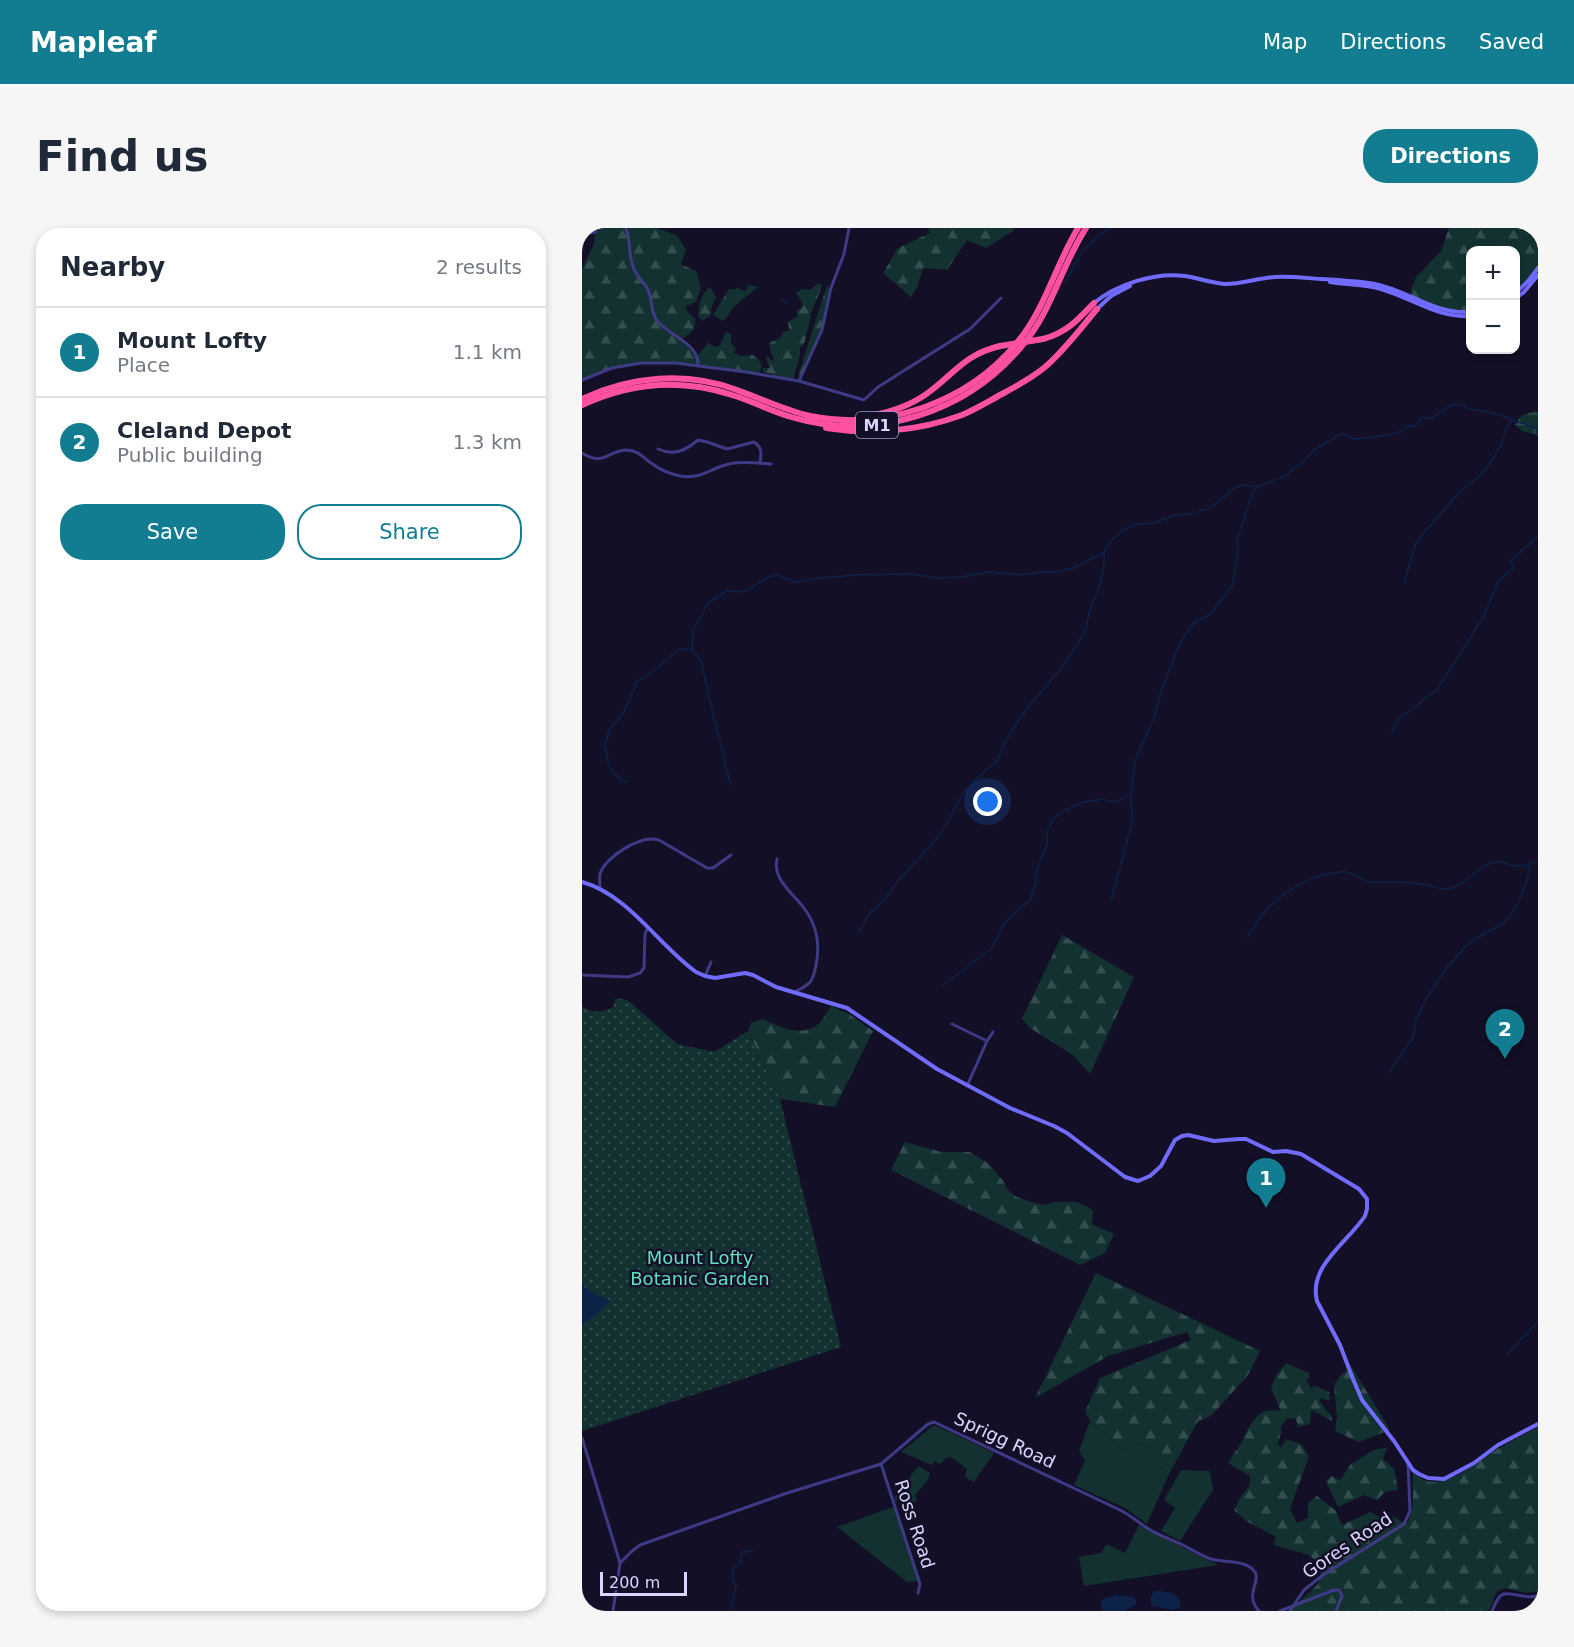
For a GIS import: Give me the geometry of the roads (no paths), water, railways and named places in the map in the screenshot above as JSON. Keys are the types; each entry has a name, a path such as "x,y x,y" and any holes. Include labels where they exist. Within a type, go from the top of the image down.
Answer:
{"highway":[{"name":"M1","path":"582,399 629,382 659,378 691,379 721,385 796,412 825,418 872,419 917,410 959,392 985,375 1012,349 1036,317 1078,228"},
{"name":"M1","path":"582,405 625,390 673,384 695,386 734,395 792,417 838,425 868,426 918,416 947,405 978,387 991,378 1023,345 1048,306 1086,228"},
{"name":"M1","path":"825,418 871,416 893,411 921,398 974,355 1000,346 1057,335 1072,326 1095,306"},
{"path":"734,395 784,417 835,429 887,431 940,422 969,411 1044,368 1068,344 1095,306"}],"main road":[{"path":"1520,289 1538,268"},
{"path":"1520,295 1538,274"},
{"path":"1095,306 1128,287 1154,279 1185,278 1228,285 1279,278 1321,280 1372,287 1392,292 1433,311 1450,315 1466,314"},
{"path":"582,882 600,888 619,902 689,968 715,978 753,975 776,987 847,1008 932,1066 967,1086 1010,1108 1054,1126 1125,1177 1134,1181 1143,1180 1156,1171 1166,1159 1175,1140 1188,1135 1214,1142 1246,1139 1273,1152 1294,1152 1301,1155 1359,1189 1367,1199 1365,1216 1322,1269 1316,1281 1315,1293 1362,1400 1395,1441 1413,1470 1423,1477 1444,1479 1474,1463 1498,1445 1538,1424"}],"street":[{"path":"582,235 595,232 597,228"},
{"path":"626,228 634,271 648,289 657,320 694,350 699,358 698,366"},
{"path":"799,381 822,330 831,288 844,254 849,228"},
{"path":"582,380 612,368 641,363 698,366 799,381 864,400 878,387 970,329 1001,298"},
{"path":"657,449 681,452 698,441 727,449 754,442 762,450 760,463"},
{"path":"582,453 591,458 600,459 627,450 635,452 663,470 693,477 732,463 771,464"},
{"path":"600,888 600,873 604,867 629,845 641,841 654,838 659,840 706,868 712,868 731,855"},
{"path":"777,859 778,874 794,898 806,910 817,937 818,953 811,981 794,993"},
{"path":"582,975 628,977 640,973 644,968 645,934 648,927"},
{"path":"705,976 711,962"},
{"path":"952,1024 987,1041"},
{"path":"967,1086 993,1032"},
{"name":"Sprigg Road","path":"620,1563 640,1545 783,1494 881,1464 928,1424 934,1422 1120,1510 1151,1530 1205,1557 1236,1562 1252,1569 1257,1578 1252,1592 1253,1599 1259,1611"},
{"path":"582,1438 620,1563 613,1611"},
{"name":"Gores Road","path":"1290,1611 1304,1590 1323,1575 1404,1524 1410,1511 1408,1463"},
{"name":"Ross Road","path":"881,1464 920,1584 918,1593"},
{"path":"1280,1611 1339,1590 1342,1596 1335,1611"},
{"path":"1492,1611 1500,1596 1505,1593 1538,1596"}],"water":[{"path":"582,1285 596,1295 611,1301 582,1326"},
{"path":"1155,1591 1169,1592 1177,1596 1180,1608 1173,1610 1151,1606 1150,1597"},
{"path":"1116,1595 1132,1597 1136,1600 1136,1605 1124,1611 1103,1611 1101,1601"}],"waterway":[{"path":"1065,283 1083,250 1110,228"},
{"path":"781,299 789,303"},
{"path":"1111,901 1130,830 1135,761 1155,715 1179,644 1193,624 1211,613 1233,585 1237,540 1251,497 1257,487 1288,475 1311,452 1339,435 1344,434 1358,439 1400,432 1409,426 1415,426 1422,418 1432,418 1455,404 1465,406 1467,409 1503,416 1538,429"},
{"path":"1405,581 1415,545 1462,490 1481,475 1501,445 1507,427 1511,421 1515,421"},
{"path":"858,933 871,912 935,841 962,795 997,761 1016,724 1077,645 1086,628 1101,581 1107,545 1123,530 1136,524 1154,523 1172,516 1193,515 1209,509 1235,488 1243,485 1256,487"},
{"path":"1392,733 1397,720 1437,690 1484,616 1495,588 1513,568 1511,561 1538,536"},
{"path":"731,784 725,767 701,661 692,650 693,630 708,603 727,591 748,590 768,577 777,575 795,582 855,575 910,574 938,578 962,577 989,572 1021,575 1057,572 1074,568 1103,553"},
{"path":"628,782 621,780 613,772 608,762 605,744 611,727 623,714 637,682 679,649 692,650"},
{"path":"943,985 992,948 1010,917 1031,899 1037,869 1047,845 1047,832 1053,819 1063,811 1083,802 1104,799 1111,802 1118,801 1129,795"},
{"path":"1248,936 1270,906 1300,884 1323,875 1346,872 1371,882 1416,883 1448,889 1495,862 1520,866 1538,860"},
{"path":"1389,1072 1413,1038 1416,1020 1422,1006 1447,967 1470,942 1505,922 1510,916 1526,884 1530,866"},
{"path":"1507,1355 1538,1321"},
{"path":"731,1611 736,1585 733,1582 733,1568 740,1563 742,1552 753,1551"}],"place":[{"name":"Cleland Depot","path":"1505,1059"},
{"name":"Mount Lofty","path":"1266,1208"}],"park label":[{"name":"Mount Lofty Botanic Garden","path":"700,1267"}]}
